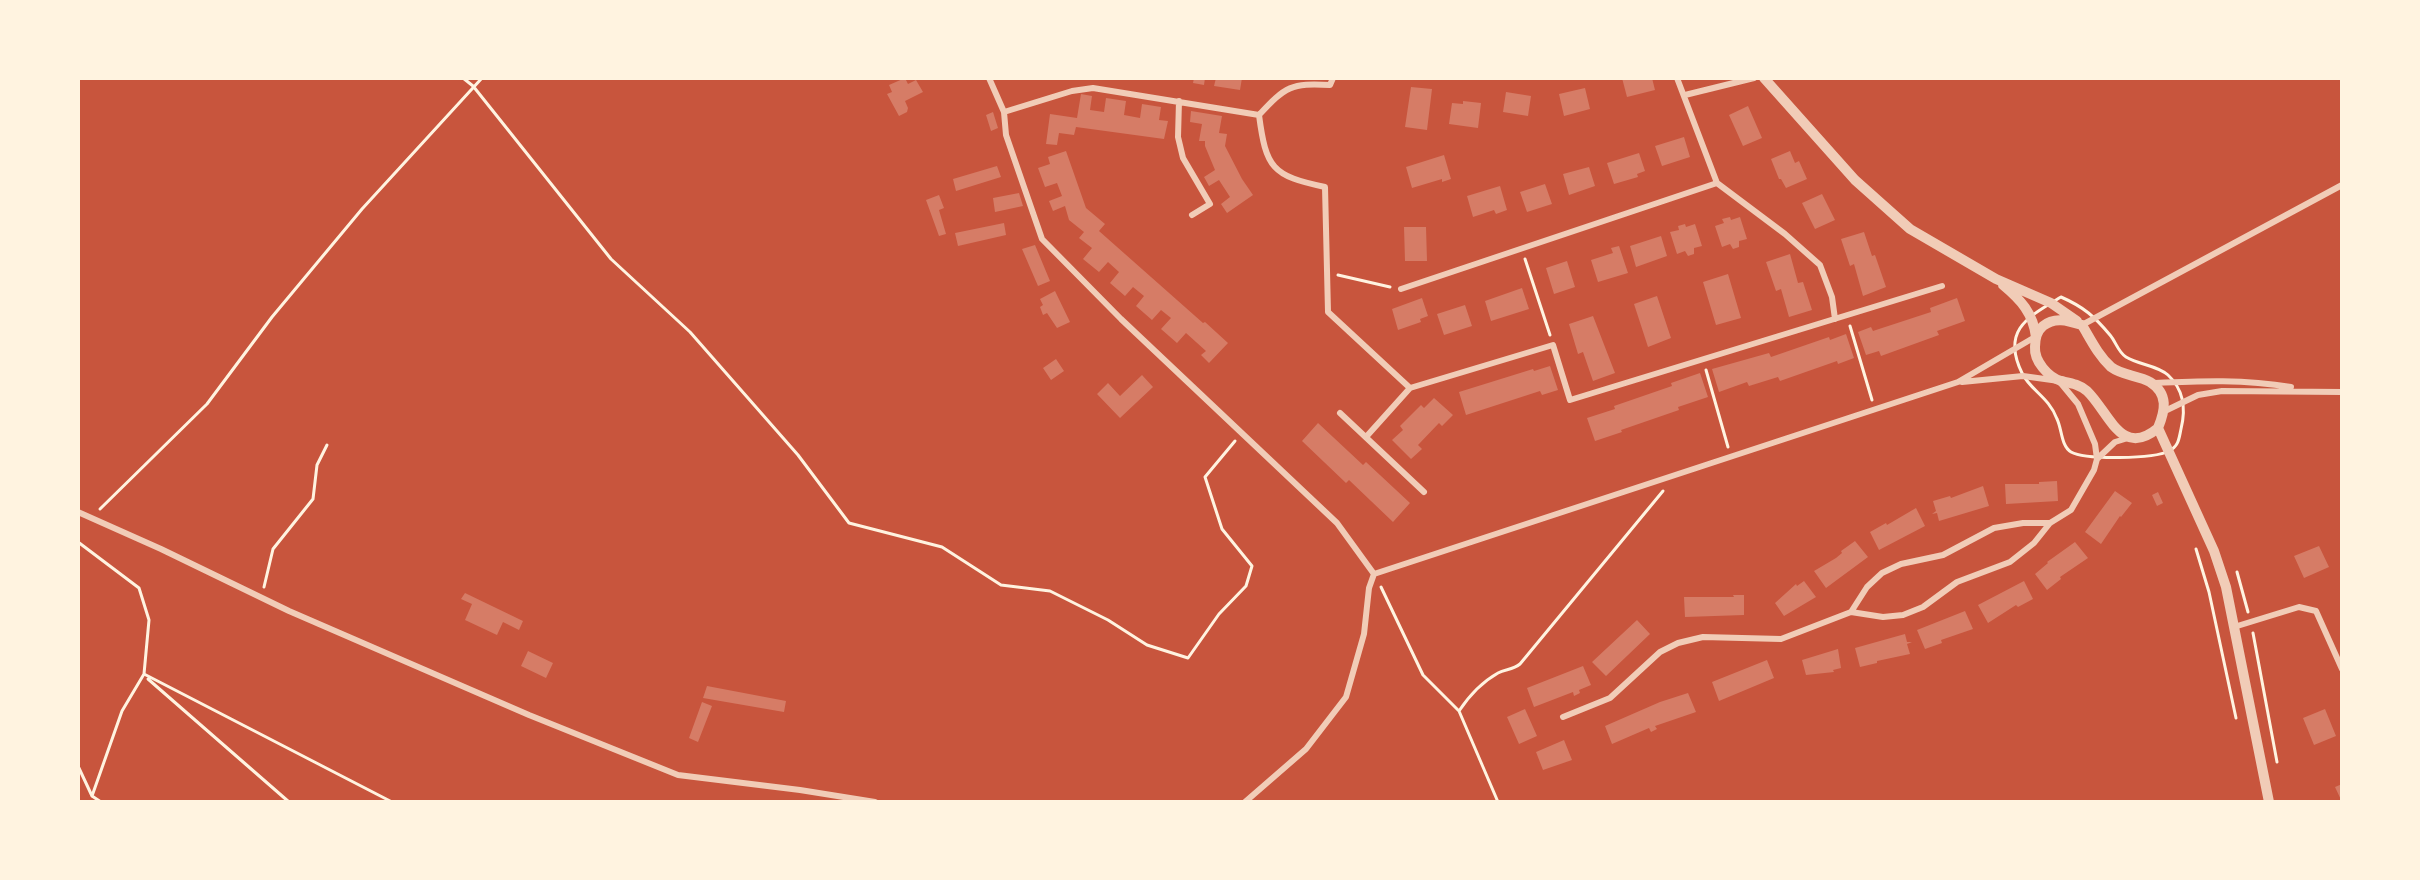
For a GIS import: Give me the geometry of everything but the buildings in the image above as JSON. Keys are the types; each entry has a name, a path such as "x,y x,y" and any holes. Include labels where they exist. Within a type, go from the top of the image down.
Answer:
{"street":[{"path":"989,78 1004,112 1006,135 1042,239 1120,319 1337,523 1374,574"},
{"path":"1259,115 1286,88 1305,84 1330,85 1333,78"},
{"path":"1677,78 1717,183 1785,234 1821,265 1832,297 1835,319"},
{"path":"1685,95 1754,78"},
{"path":"1764,78 1855,180 1910,229 1996,279 2051,303 2082,325 2097,351 2112,367 2128,376 2151,383 2247,381 2306,390"},
{"path":"1004,112 1072,91 1094,88 1259,115"},
{"path":"1179,101 1178,137 1183,158 1210,204 1192,215"},
{"path":"1259,115 1263,140 1273,167 1296,181 1325,187 1328,312 1410,388"},
{"path":"1401,289 1717,183"},
{"path":"1374,574 1958,382 2036,337 2043,326 2063,319 2082,325 2342,185"},
{"path":"1563,717 1610,698 1660,652 1678,643 1703,637 1781,639 1851,612 1882,617 1903,615 1923,607 1957,582 2010,562 2034,543 2050,523 2071,510 2094,470 2097,459 2095,444 2078,404 2059,381 2040,365 2034,350 2036,337 2032,317 2017,297 1996,279"},
{"path":"1366,437 1410,388 1553,345 1570,400 1942,286"},
{"path":"1958,382 2023,376 2073,383 2086,389 2116,430 2129,438"},
{"path":"2097,459 2115,442 2147,437 2158,428 2165,411 2163,397 2151,383"},
{"path":"2165,411 2198,395 2222,391 2342,392"},
{"path":"1340,413 1424,492"},
{"path":"2158,428 2214,551 2226,587 2269,802"},
{"path":"78,512 161,549 261,598 529,715 678,775 876,802"},
{"path":"1851,612 1867,587 1882,573 1901,564 1943,555 1994,528 2023,523 2050,523"},
{"path":"1245,802 1306,749 1346,697 1364,634 1369,588 1374,574"},
{"path":"2234,627 2300,607 2316,610 2342,669"}],"path":[{"path":"463,78 473,86 611,259 690,332 798,455 849,523 942,547 1001,585 1050,591 1108,620 1148,645 1188,658 1219,614 1246,586 1252,566 1222,529 1205,477 1242,433"},
{"path":"90,518 207,405 272,317 362,209 482,78"},
{"path":"1522,249 1553,345"},
{"path":"1327,272 1401,289"},
{"path":"1847,315 1875,409"},
{"path":"1703,360 1731,457"},
{"path":"261,598 273,549 313,499 317,465 327,445"},
{"path":"2154,455 2158,465"},
{"path":"1459,711 1468,697 1486,681 1520,664 1677,475"},
{"path":"78,542 139,588 149,620 144,674 122,711 92,796"},
{"path":"2196,547 2209,592 2237,720"},
{"path":"1374,574 1423,675 1459,711 1498,802"},
{"path":"144,674 289,802"},
{"path":"144,674 392,802"},
{"path":"78,766 92,796 101,802"}]}
